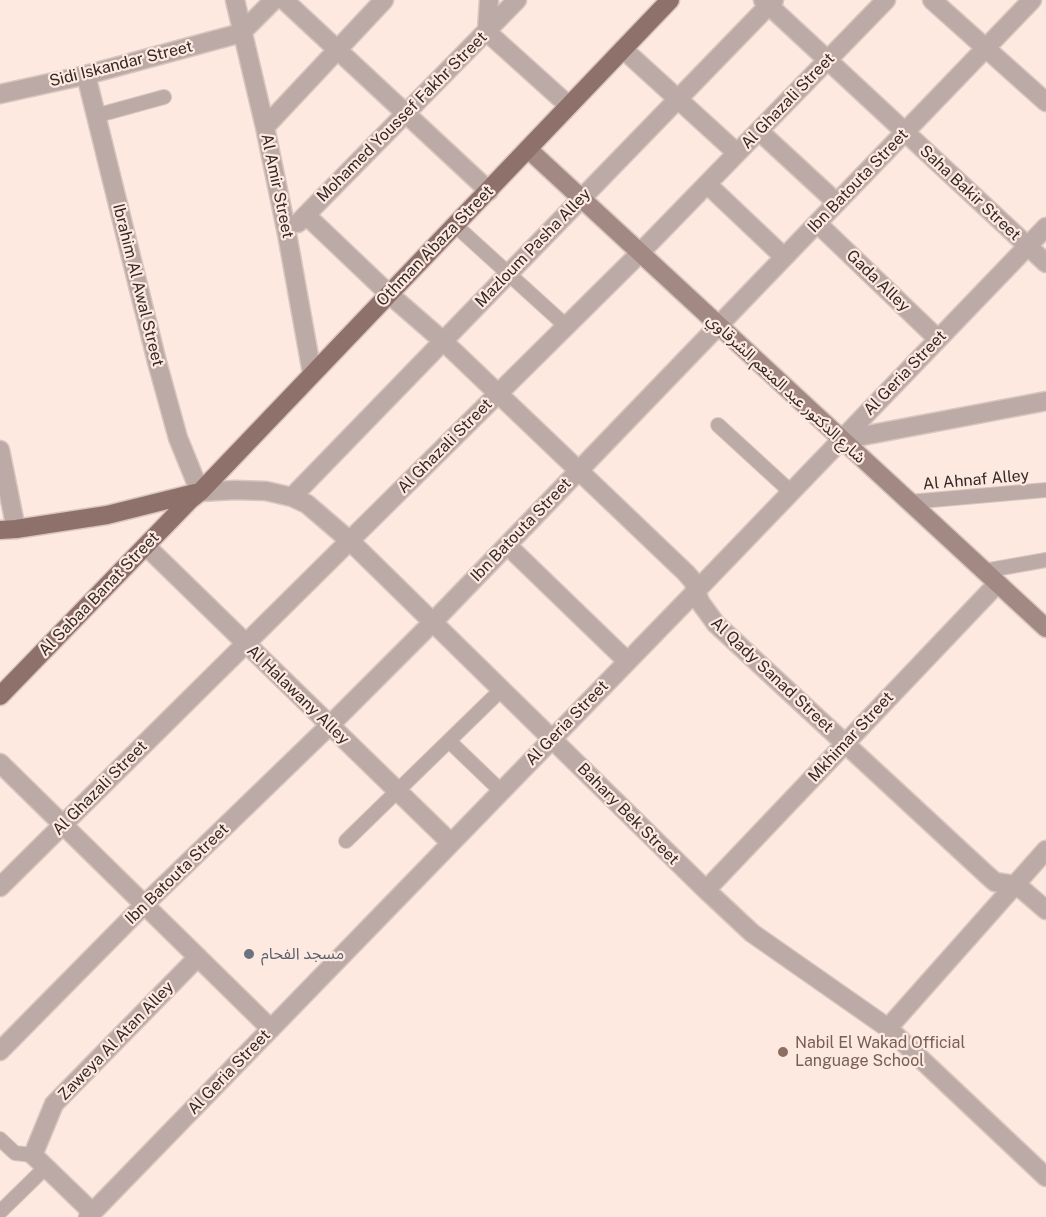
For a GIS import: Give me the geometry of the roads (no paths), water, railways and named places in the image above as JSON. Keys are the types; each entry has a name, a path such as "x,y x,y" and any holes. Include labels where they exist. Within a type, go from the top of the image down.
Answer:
{"main road":[{"name":"Othman Abaza Street","path":"200,492 670,0"},
{"name":"شارع الدكتور عبد المنعم الشرقاوي","path":"528,149 1046,628"},
{"path":"8,530 107,515 200,492"},
{"name":"Al Sabaa Banat Street","path":"0,696 200,492"}],"street":[{"name":"Al Amir Street","path":"235,0 265,127 312,373"},
{"path":"242,33 274,0"},
{"path":"284,0 489,191"},
{"path":"265,127 384,0"},
{"path":"489,0 487,32 568,105"},
{"name":"Mohamed Youssef Fakhr Street","path":"287,234 517,0"},
{"name":"Al Ghazali Street","path":"0,887 567,326 886,0"},
{"path":"932,0 1046,102"},
{"name":"Ibn Batouta Street","path":"0,1051 145,904 432,623 1032,0"},
{"name":"Saha Bakir Street","path":"769,2 905,133 1046,263"},
{"name":"Mazloum Pasha Alley","path":"292,497 679,98 769,2"},
{"name":"Sidi Iskandar Street","path":"0,94 86,75 242,33"},
{"path":"623,49 737,153"},
{"name":"Ibrahim Al Awal Street","path":"86,75 166,395 178,438 200,492"},
{"path":"759,130 837,202"},
{"path":"707,184 784,257"},
{"name":"Al Qady Sanad Street","path":"306,215 686,573 697,590 700,602 716,624 995,882 1015,885 1046,910"},
{"name":"Gada Alley","path":"817,223 938,339"},
{"name":"Al Geria Street","path":"90,1215 1046,227"},
{"path":"841,440 1046,401"},
{"path":"0,450 8,530"},
{"name":"Bahary Bek Street","path":"200,492 266,491 292,497 308,504 350,541 752,933 888,1028 1046,1178"},
{"path":"507,545 627,661"},
{"name":"Al Halawany Alley","path":"146,546 451,843"},
{"name":"Mkhimar Street","path":"706,890 845,743 990,578"},
{"path":"0,763 271,1029"},
{"path":"888,1028 1046,850"},
{"name":"Zaweya Al Atan Alley","path":"39,1161 54,1104 198,957"},
{"path":"39,1161 90,1215"}],"lane":[{"path":"95,116 164,97"},
{"path":"456,225 567,326"},
{"path":"718,425 791,492"},
{"name":"Al Ahnaf Alley","path":"909,502 1046,490"},
{"path":"990,578 1046,560"},
{"path":"346,841 501,690"},
{"path":"449,741 501,791"},
{"path":"0,1139 15,1153 39,1161"},
{"name":"Zaweya Al Atan Alley","path":"0,1212 39,1161"}],"place":[{"name":"مسجد الفحام","path":"249,954"},
{"name":"Nabil El Wakad Official Language School","path":"783,1052"}]}
